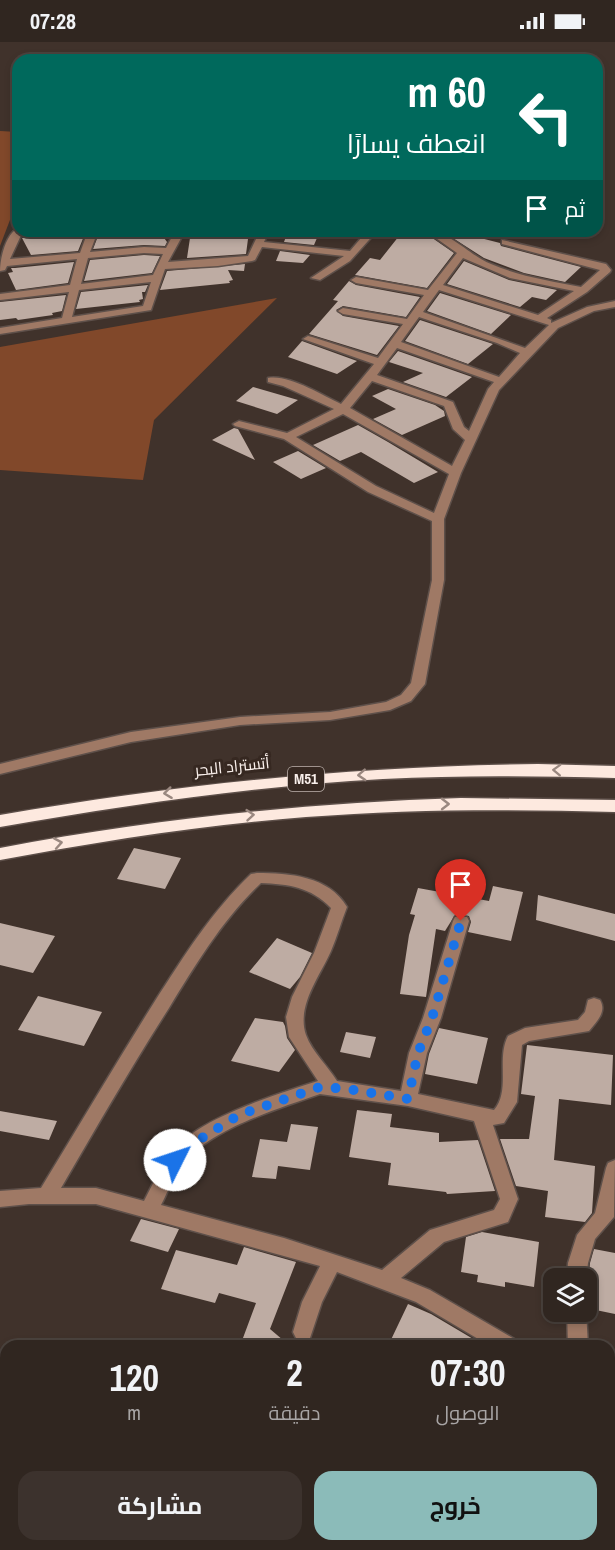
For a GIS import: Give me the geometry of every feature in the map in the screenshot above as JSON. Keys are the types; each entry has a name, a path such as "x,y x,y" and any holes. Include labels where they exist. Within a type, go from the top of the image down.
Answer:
{"highway":[{"name":"أتستراد البحر","path":"0,821 134,797 304,779 518,768 615,772"},
{"name":"M51","path":"0,854 98,836 248,815 422,804 615,806"}],"street":[{"path":"2,267 15,237"},
{"path":"66,321 91,237"},
{"path":"0,331 147,309 161,266 177,237"},
{"path":"161,266 193,262 236,262 252,258 262,237"},
{"path":"316,278 351,254 367,237"},
{"path":"442,237 463,252 503,273 583,290"},
{"path":"505,242 602,266 606,270 583,290 540,318"},
{"path":"258,244 351,254"},
{"path":"2,267 144,250 169,250"},
{"path":"288,437 343,409 463,252"},
{"path":"0,297 157,278"},
{"path":"356,280 433,289 540,318 554,326"},
{"path":"0,769 131,736 240,721 330,716 390,706 406,698 418,684 438,580 438,519 455,473 494,389 526,352 554,326 591,309 615,304"},
{"path":"343,311 413,318 501,341 526,352"},
{"path":"308,339 379,362"},
{"path":"394,343 501,381"},
{"path":"370,376 449,404 459,429 471,439"},
{"path":"272,380 286,383 343,409 455,473"},
{"path":"239,424 288,437 372,489 398,503 438,519"},
{"path":"47,1195 148,1026 212,927 234,898 257,878 294,878 330,896 339,907 319,960 303,990 296,1012 297,1035 309,1055 322,1068 331,1086"},
{"path":"408,1099 418,1053 432,1018 461,921"},
{"path":"148,1210 175,1160 189,1146 213,1129 239,1115 320,1087 331,1086 408,1099 496,1119 503,1114 510,1088 514,1041 525,1035 584,1026 593,1014 594,1004"},
{"path":"384,1280 437,1236 501,1216 505,1212 508,1199 481,1116"},
{"path":"578,1268 587,1235 604,1217 613,1196 615,1168"},
{"path":"0,1199 47,1195 96,1196 284,1246 384,1280 423,1296 499,1340"},
{"path":"303,1332 312,1302 332,1262"},
{"path":"577,1322 578,1340"}],"shaded area":[{"path":"0,131 12,132 12,215 0,246"},
{"path":"277,298 154,420 143,480 0,470 0,347"}],"building":[{"path":"84,237 78,251 31,255 22,238"},
{"path":"98,237 163,237 167,242 165,246 144,245 93,249"},
{"path":"286,237 317,237 314,245 284,242"},
{"path":"398,237 431,237 454,253 427,288 355,275 370,258 380,260"},
{"path":"451,237 476,237 500,243 501,246 581,267 565,282 524,273 484,258"},
{"path":"190,238 248,239 246,254 187,258"},
{"path":"280,251 310,255 303,263 276,261"},
{"path":"144,255 160,256 152,273 84,281 90,260"},
{"path":"464,261 509,280 557,290 546,300 532,297 520,307 447,284"},
{"path":"74,262 68,283 16,290 8,273 13,272 11,268"},
{"path":"245,264 244,271 228,270 233,280 229,281 230,283 160,290 167,271"},
{"path":"349,281 356,285 420,297 406,317 343,306 336,310 343,316 399,326 377,355 309,334 338,301 333,300"},
{"path":"148,285 145,292 142,292 143,299 139,300 140,302 76,309 81,292"},
{"path":"440,293 511,315 491,334 427,311"},
{"path":"66,295 62,311 52,313 53,315 0,320 0,302"},
{"path":"420,320 493,344 468,364 405,341"},
{"path":"302,341 357,361 337,374 288,357"},
{"path":"398,351 472,377 446,397 403,382 423,373 389,362"},
{"path":"253,387 298,400 277,414 236,401"},
{"path":"388,389 435,405 444,411 445,416 402,435 373,419 396,409 372,396"},
{"path":"358,425 438,472 414,483 361,452 340,461 313,445"},
{"path":"234,428 238,429 255,460 212,440"},
{"path":"298,451 326,468 301,479 273,462"},
{"path":"134,848 181,858 165,889 117,879"},
{"path":"493,886 523,892 511,941 468,932 471,922 469,916 455,915 445,931 436,929 426,997 400,994 409,935 415,915 410,914 418,888 489,901"},
{"path":"538,895 615,914 615,941 536,920"},
{"path":"0,923 55,936 33,973 0,965"},
{"path":"277,938 312,953 300,977 290,989 249,972"},
{"path":"38,996 102,1012 84,1046 18,1030"},
{"path":"255,1018 283,1022 285,1026 287,1038 295,1050 279,1072 231,1061"},
{"path":"439,1028 488,1038 477,1084 425,1074 429,1054"},
{"path":"346,1032 376,1037 370,1058 340,1052"},
{"path":"527,1045 613,1055 611,1105 559,1099 554,1160 595,1166 592,1213 585,1222 545,1217 548,1191 516,1186 500,1139 529,1139 535,1096 521,1094"},
{"path":"357,1110 392,1114 390,1127 439,1133 439,1142 478,1140 495,1191 447,1194 446,1192 388,1185 391,1163 349,1157"},
{"path":"0,1111 57,1121 49,1140 0,1131"},
{"path":"291,1124 318,1127 310,1170 278,1166 276,1179 252,1177 260,1139 287,1142"},
{"path":"141,1219 179,1229 168,1252 130,1241"},
{"path":"482,1232 539,1242 534,1287 505,1282 505,1287 477,1282 478,1275 461,1272 466,1237"},
{"path":"244,1247 296,1262 270,1329 283,1340 242,1340 256,1303 219,1293 215,1303 161,1289 176,1250 237,1265"},
{"path":"594,1249 615,1253 615,1314 597,1310 597,1268 590,1268"},
{"path":"408,1304 431,1314 475,1340 391,1340"}],"route":[{"path":"175,1160 189,1146 213,1129 239,1115 286,1101 320,1087 331,1086 408,1099 418,1053 432,1018 461,921"}]}
